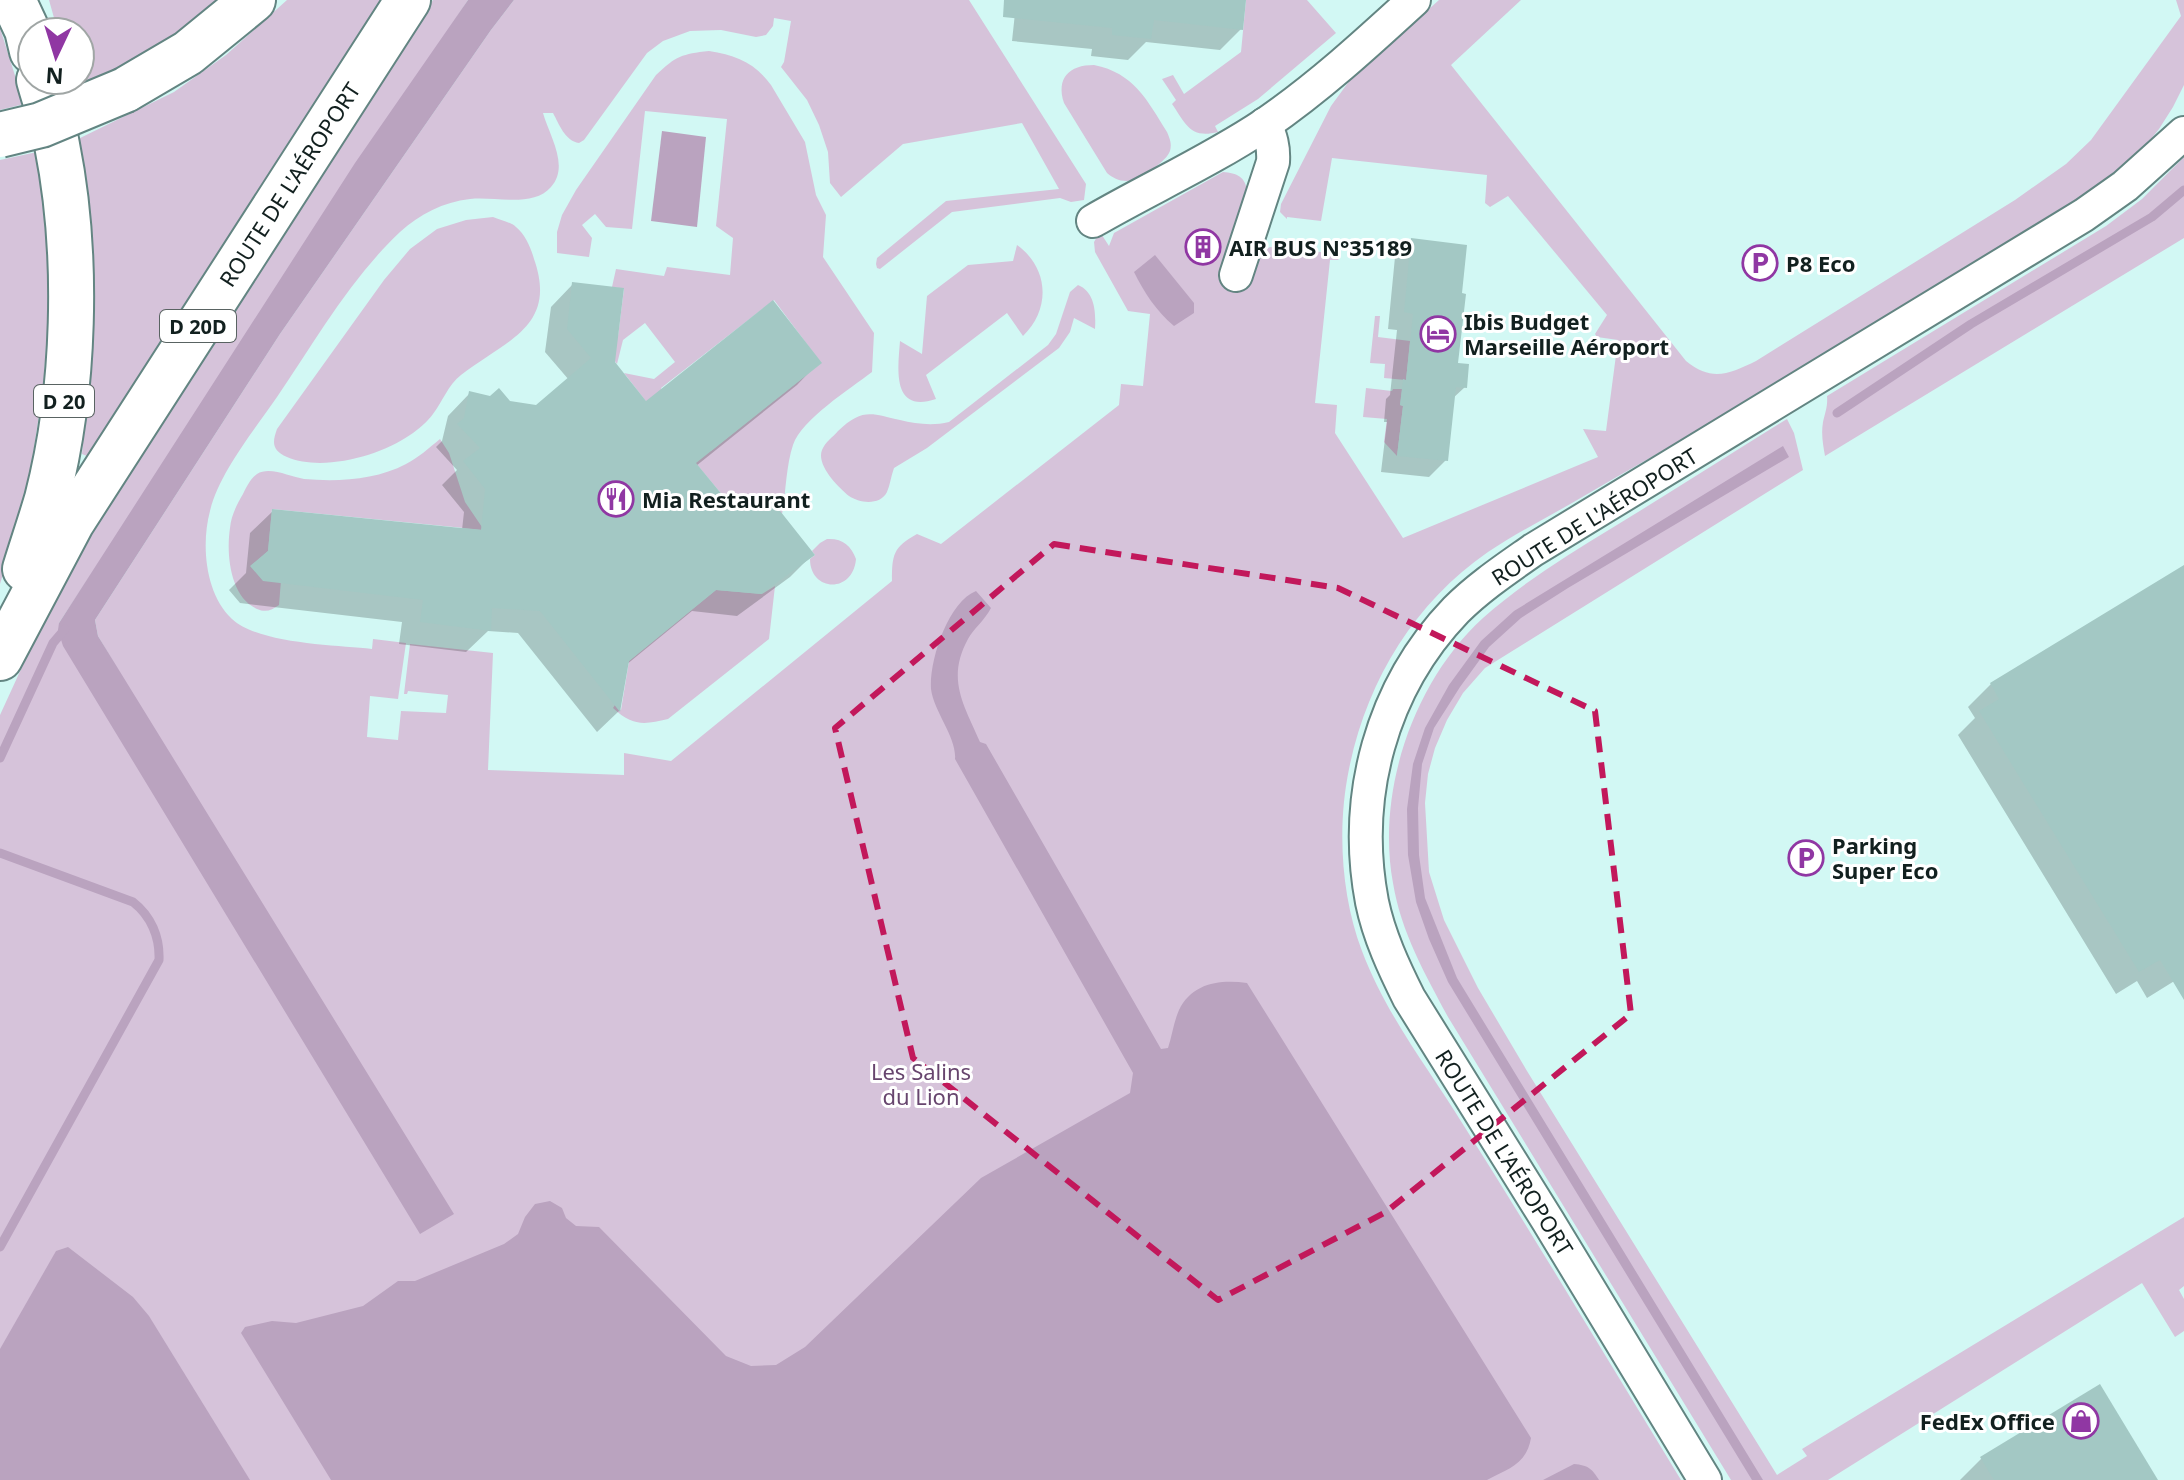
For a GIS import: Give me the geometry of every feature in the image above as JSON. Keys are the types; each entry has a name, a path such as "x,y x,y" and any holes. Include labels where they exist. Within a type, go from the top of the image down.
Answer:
{"main road":[{"path":"0,135 41,125 125,90 188,53 253,0"},
{"name":"ROUTE DE L'AÉROPORT","path":"0,658 72,522 408,0"},
{"name":"D 20","path":"0,651 47,498 67,379 70,269 65,198 57,144 44,96"}],"street":[{"path":"1093,221 1231,146 1265,124 1327,79 1414,0"},
{"name":"ROUTE DE L'AÉROPORT","path":"2160,155 2184,111"},
{"path":"1236,275 1273,162 1274,149 1265,124"},
{"name":"ROUTE DE L'AÉROPORT","path":"1705,1480 1396,973 1373,905 1366,866 1367,802 1381,733 1424,648 1456,610 1489,581 1533,550 2084,215 2125,186 2184,133"}],"highlighted area":[{"path":"1054,544 1338,588 1595,711 1631,1014 1386,1212 1218,1300 913,1058 835,728"}],"green space":[{"path":"49,0 224,0 165,41 96,77 96,16 54,16"},
{"path":"287,0 391,0 89,457 82,454 89,379 76,140 174,92 226,55"},
{"name":"Les Salins du Lion","path":"433,0 468,0 59,623 126,683 98,636 95,620 280,334 514,0 969,0 1086,184 1084,200 1071,202 1060,198 952,212 880,269 877,268 877,258 946,201 1059,189 1022,123 903,144 841,197 830,183 828,152 819,125 807,100 781,67 791,21 774,18 773,26 766,35 756,37 721,30 690,31 663,41 647,53 579,143 566,136 553,113 543,113 558,160 559,170 551,187 524,199 470,199 432,210 400,232 365,269 221,482 210,511 206,538 208,568 216,596 232,619 260,634 372,649 373,639 406,643 398,699 370,696 367,737 398,740 401,711 446,713 448,695 408,691 404,694 410,644 493,653 488,770 624,775 624,753 671,761 892,581 894,558 903,543 917,534 941,544 1119,405 1121,384 1143,386 1150,314 1128,311 1095,252 1094,242 1100,232 1109,246 1114,233 1223,172 1240,177 1247,192 1219,273 1249,283 1259,253 1270,247 1331,253 1339,260 1330,260 1315,403 1337,405 1335,433 1403,538 1598,457 1583,429 1606,431 1618,340 1597,337 1595,334 1607,315 1508,196 1490,207 1485,203 1487,175 1332,158 1321,221 1287,219 1280,212 1281,204 1331,106 1350,80 1439,0 1521,0 1451,65 1686,361 1704,372 1721,374 1756,361 2015,200 2066,164 2091,140 2181,16 2176,0 2184,0 2184,85 2159,129 2143,149 2079,199 1910,303 1488,552 1462,572 1416,620 1381,675 1357,737 1345,791 1343,861 1349,908 1372,975 1396,1019 1681,1480 0,1480 0,715 78,545"},
{"path":"1246,0 1307,0 1336,33 1258,99 1215,126 1218,132 1195,131 1185,123 1172,104 1176,100 1162,79 1173,75 1184,94 1241,52"},
{"path":"0,28 16,79 16,96 21,96 24,104 0,110"},
{"path":"709,51 736,58 758,71 771,85 805,142 816,195 826,215 823,257 874,333 872,372 816,415 798,435 787,470 782,514 773,502 724,497 689,455 711,451 821,363 774,300 661,388 664,394 648,404 624,373 654,379 675,362 645,323 623,340 617,364 598,340 618,336 624,289 612,287 616,269 664,276 667,267 730,275 733,238 716,226 727,119 645,111 632,229 606,227 595,214 582,225 592,238 589,257 557,253 557,232 562,215 656,75 680,57"},
{"path":"1094,65 1129,81 1153,109 1169,137 1170,151 1164,160 1133,180 1119,180 1107,173 1064,103 1063,80 1071,70"},
{"path":"37,152 46,223 49,304 43,389 27,493 0,584 0,160"},
{"path":"2184,157 2184,238 1825,456 1822,431 1827,396 2106,226 2142,199"},
{"path":"493,217 519,230 534,259 540,282 539,301 523,329 456,379 428,420 398,443 350,460 333,462 301,461 278,452 274,442 277,429 384,280 410,249 437,229 466,220"},
{"path":"1017,245 1028,254 1040,277 1042,301 1032,325 1023,336 1007,313 926,375 936,399 911,400 900,386 900,341 922,354 927,296 968,265 1013,261"},
{"path":"1078,285 1091,298 1095,309 1095,329 1074,318 1070,332 1059,348 927,448 894,468 888,489 880,500 864,502 853,498 829,475 822,462 822,450 854,419 867,414 918,423 949,422 1048,345 1056,334 1070,292"},
{"path":"1375,316 1380,316 1378,337 1410,341 1406,380 1384,378 1385,364 1370,363"},
{"path":"1366,388 1404,389 1397,456 1384,442 1387,419 1363,417"},
{"path":"1787,419 1794,433 1803,470 1485,668 1463,693 1435,748 1425,803 1429,872 1444,920 1478,988 1527,1071 1777,1475 1807,1456 1802,1449 2184,1217 2184,1286 2179,1290 2184,1299 2184,1331 2175,1337 2142,1283 1828,1480 1731,1480 1431,985 1408,936 1397,901 1389,848 1390,812 1396,775 1420,705 1437,673 1483,618 1562,559"},
{"path":"440,439 449,453 465,502 484,530 272,509 268,551 251,566 282,568 279,605 260,610 241,595 232,574 229,538 233,515 248,484 257,474 274,472 317,480 370,477 406,464"},
{"path":"827,539 845,543 856,559 848,578 840,583 824,583 812,570 810,559 815,555 812,551"},
{"path":"775,586 769,639 668,719 632,721 613,708 615,705 621,710 629,661 716,590 762,594"}],"shaded area":[{"path":"468,0 514,0 280,334 95,620 98,636 454,1214 420,1234 63,646 58,630 59,623 355,163"},
{"path":"662,131 706,137 697,227 651,221"},
{"path":"1155,255 1194,303 1194,313 1174,326 1151,301 1134,272"},
{"path":"1783,446 1789,457 1568,588 1521,618 1489,647 1434,728 1422,764 1418,808 1419,855 1425,898 1457,978 1763,1480 1752,1480 1448,982 1416,902 1408,855 1407,809 1413,764 1425,728 1449,685 1481,641 1514,611"},
{"path":"976,591 991,608 968,639 958,667 960,692 968,716 980,742 986,744 1161,1049 1168,1048 1179,1010 1191,994 1217,983 1247,983 1531,1438 1521,1460 1487,1480 331,1480 241,1333 245,1327 272,1321 296,1323 363,1306 398,1281 415,1281 504,1244 518,1234 535,1204 550,1201 562,1208 566,1218 576,1226 599,1227 726,1356 751,1366 776,1365 805,1347 981,1178 1130,1093 1133,1073 955,759 953,742 933,698 931,677 942,634 957,607"},
{"path":"68,1247 133,1297 149,1316 250,1480 0,1480 0,1349 56,1251"},
{"path":"1574,1464 1589,1468 1599,1480 1543,1480"}],"building":[{"path":"1004,0 1246,0 1243,30 1154,20 1151,39 1112,35 1112,28 1003,17"},
{"path":"1411,238 1467,245 1462,293 1466,294 1458,363 1469,364 1467,388 1456,387 1448,461 1397,456 1403,406 1400,405 1403,379 1406,380 1413,314 1404,312"},
{"name":"Mia Restaurant","path":"572,282 624,288 615,362 646,401 773,300 822,363 696,463 724,497 773,502 815,555 761,594 716,590 629,661 620,712 540,611 492,608 491,631 420,622 423,600 263,581 250,566 268,551 272,509 481,530 485,489 463,461 480,448 457,424 464,418 469,391 490,396 499,388 510,401 536,405 591,358 567,329"},
{"path":"2184,565 2184,1000 2160,960 2139,972 1979,711 1999,699 1990,683"},
{"name":"FedEx Office","path":"2100,1384 2158,1480 1994,1480 1980,1457"}],"waterway":[{"path":"1837,413 1971,324 2152,217 2184,190"},
{"path":"0,758 53,643 65,629"},
{"path":"0,853 133,902 153,928 159,960 0,1247"}],"place":[{"name":"AIR BUS N°35189","path":"1203,247"},
{"name":"P8 Eco","path":"1760,263"},
{"name":"Ibis Budget Marseille Aéroport","path":"1438,334"},
{"name":"Mia Restaurant","path":"616,499"},
{"name":"Parking Super Eco","path":"1806,858"},
{"name":"FedEx Office","path":"2081,1421"}]}
